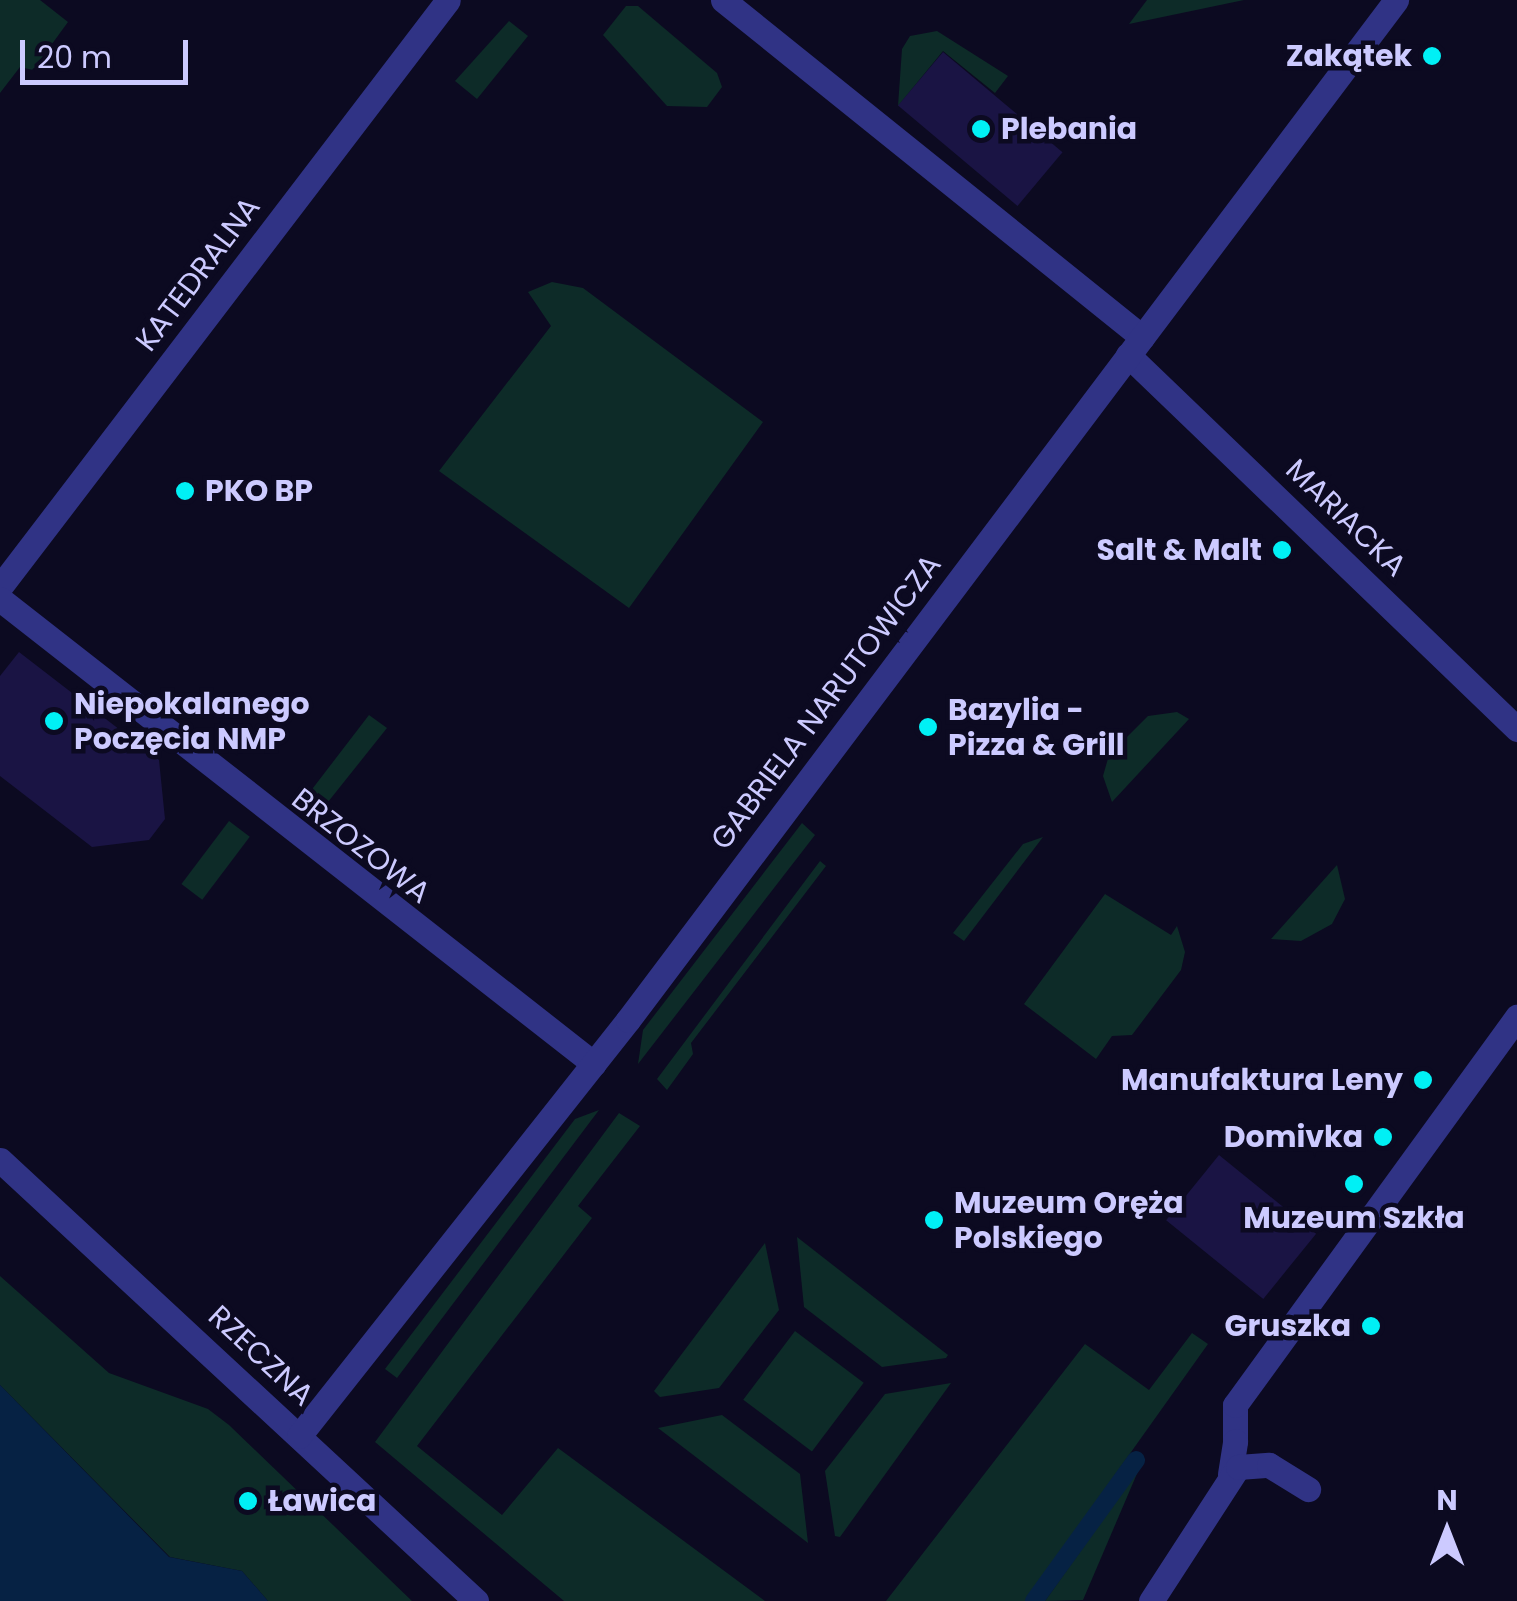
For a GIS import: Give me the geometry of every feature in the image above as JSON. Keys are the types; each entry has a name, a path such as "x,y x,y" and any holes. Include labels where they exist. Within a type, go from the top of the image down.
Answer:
{"street":[{"name":"KATEDRALNA","path":"1,585 448,0"},
{"name":"MARIACKA","path":"723,0 1135,346 1513,716"},
{"name":"GABRIELA NARUTOWICZA","path":"299,1436 594,1064 1393,4"},
{"name":"BRZOZOWA","path":"1,585 594,1064"},
{"path":"1151,1601 1230,1474 1235,1441 1234,1405 1517,1017"},
{"name":"RZECZNA","path":"0,1160 476,1601"},
{"path":"1230,1474 1269,1465 1308,1488"}],"green space":[{"path":"0,0 40,0 68,22 33,70 20,67 0,93"},
{"path":"1147,0 1244,0 1129,24"},
{"path":"626,6 638,6 717,73 722,87 707,107 667,106 603,35"},
{"path":"509,21 528,36 477,99 455,81"},
{"path":"937,31 1008,76 995,93 943,51 898,106 902,49 910,36"},
{"path":"552,282 583,288 763,422 629,608 439,471 551,326 528,292"},
{"path":"1177,712 1189,719 1112,802 1103,776 1109,755 1148,716"},
{"path":"369,715 387,728 324,807 310,796 313,788"},
{"path":"229,821 250,837 202,900 181,884"},
{"path":"802,823 815,835 638,1064 643,1030"},
{"path":"1043,837 964,941 953,933 1023,844"},
{"path":"820,861 826,866 691,1043 693,1054 667,1090 657,1079"},
{"path":"1337,865 1345,899 1332,924 1301,941 1271,939"},
{"path":"1105,894 1171,935 1177,926 1185,952 1181,970 1132,1035 1112,1036 1096,1059 1024,1004"},
{"path":"599,1110 397,1378 385,1369 575,1119"},
{"path":"619,1113 640,1126 578,1206 592,1218 417,1446 502,1515 558,1448 765,1601 564,1601 375,1442"},
{"path":"797,1237 948,1355 946,1358 882,1367 804,1307"},
{"path":"765,1243 779,1310 719,1388 660,1397 654,1391"},
{"path":"0,1276 109,1373 208,1409 229,1425 412,1601 268,1601 242,1571 170,1557 0,1385"},
{"path":"795,1331 864,1383 812,1451 743,1400"},
{"path":"1192,1333 1208,1344 1025,1601 886,1601 1085,1344 1149,1390"},
{"path":"951,1383 840,1537 835,1536 825,1471 885,1394"},
{"path":"722,1415 800,1474 808,1543 658,1428"},
{"path":"1139,1469 1083,1600 1045,1601"}],"water":[{"path":"0,1385 169,1557 242,1571 268,1601 0,1601"}],"building":[{"name":"Plebania","path":"943,52 1063,152 1018,206 898,106"},
{"name":"Niepokalanego Poczęcia NMP","path":"19,652 159,760 165,819 149,840 92,847 0,776 0,676"},
{"path":"1219,1155 1316,1234 1263,1299 1166,1220"}],"waterway":[{"path":"1034,1601 1136,1460"}],"place":[{"name":"Zakątek","path":"1432,56"},
{"name":"Plebania","path":"981,129"},
{"name":"PKO BP","path":"185,491"},
{"name":"Salt & Malt","path":"1282,550"},
{"name":"Niepokalanego Poczęcia NMP","path":"54,721"},
{"name":"Bazylia - Pizza & Grill","path":"928,727"},
{"name":"Manufaktura Leny","path":"1423,1080"},
{"name":"Domivka","path":"1383,1137"},
{"name":"Muzeum Szkła","path":"1354,1184"},
{"name":"Muzeum Oręża Polskiego","path":"934,1220"},
{"name":"Gruszka","path":"1371,1326"},
{"name":"Ławica","path":"248,1501"}]}
